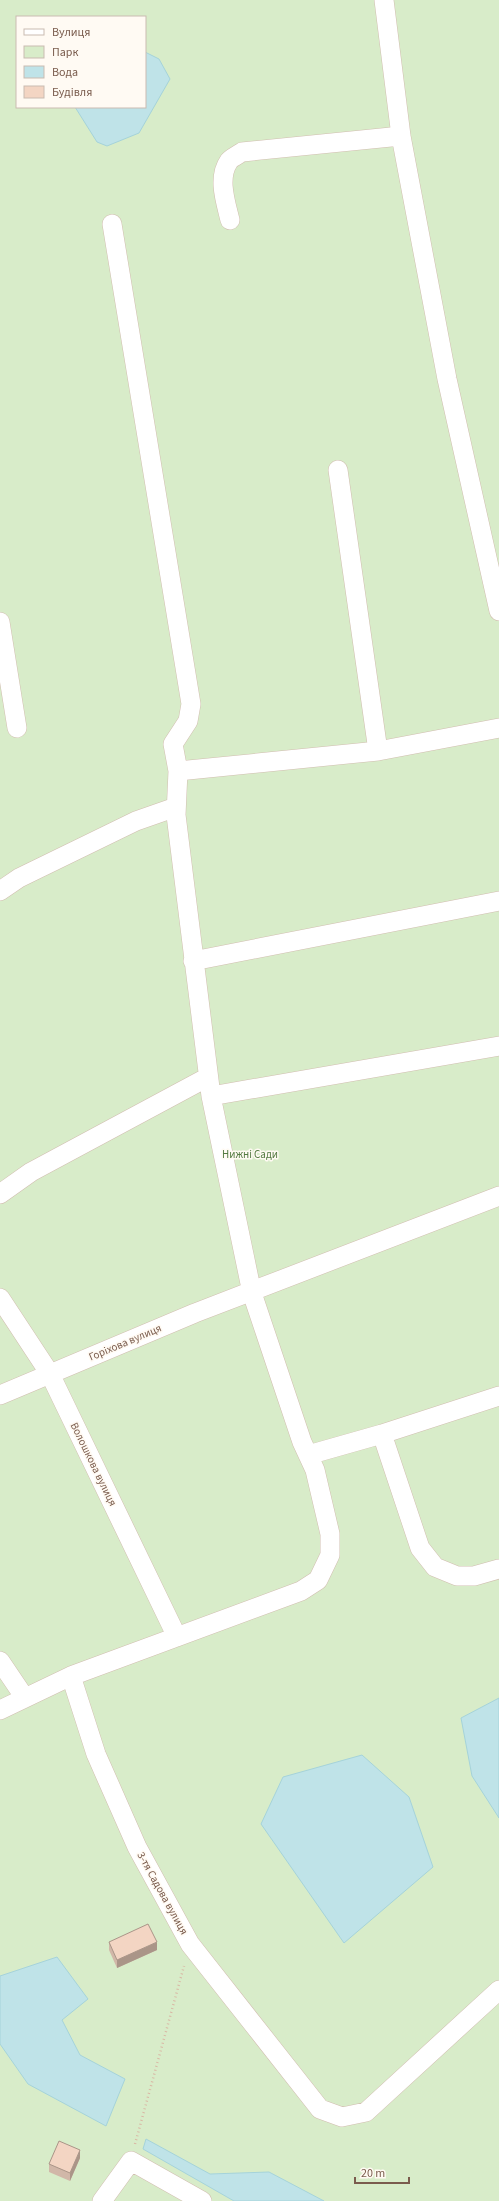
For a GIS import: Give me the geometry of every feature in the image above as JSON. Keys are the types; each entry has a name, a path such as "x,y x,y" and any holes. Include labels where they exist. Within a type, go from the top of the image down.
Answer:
{"street":[{"path":"384,0 401,136 447,379 499,611"},
{"path":"230,220 224,196 224,173 229,161 242,152 401,136"},
{"path":"0,1710 72,1676 301,1591 318,1580 330,1555 330,1534 314,1470 252,1293 211,1096 193,961 176,807 178,771 173,744 188,721 191,704 112,224"},
{"path":"338,470 378,751"},
{"path":"0,622 17,728"},
{"path":"178,771 378,751 499,728"},
{"path":"0,890 19,878 136,821 176,807"},
{"path":"193,961 499,901"},
{"path":"211,1096 499,1046"},
{"path":"0,1194 31,1172 208,1077"},
{"name":"Горіхова вулиця","path":"0,1395 195,1313 252,1293 499,1196"},
{"name":"Волошкова вулиця","path":"0,1298 50,1374 177,1637"},
{"path":"308,1455 382,1434 499,1396"},
{"path":"382,1434 420,1548 435,1567 457,1576 474,1576 499,1569"},
{"path":"0,1661 25,1698"},
{"name":"3-тя Садова вулиця","path":"72,1676 96,1754 131,1832 190,1944"},
{"path":"190,1944 320,2109 342,2118 366,2112 499,1990"},
{"path":"102,2201 131,2161 202,2201"}],"path":[{"name":"3-тя Садова вулиця","path":"131,2161 190,1944"}],"green space":[{"name":"Нижні Сади","path":"0,0 499,0 499,2201 0,2201"}],"water":[{"path":"146,52 159,59 170,79 139,133 107,146 97,142 76,108 146,108"},
{"path":"499,1698 499,1818 472,1776 461,1718"},
{"path":"362,1755 409,1797 433,1867 344,1943 261,1824 283,1777"},
{"path":"57,1957 88,1999 62,2020 80,2055 125,2079 106,2126 28,2084 0,2044 0,1976"},
{"path":"146,2139 210,2174 269,2172 324,2201 234,2201 143,2149"}],"building":[{"path":"148,1924 157,1942 117,1960 109,1942"},
{"path":"59,2141 80,2150 70,2173 49,2164"}]}
